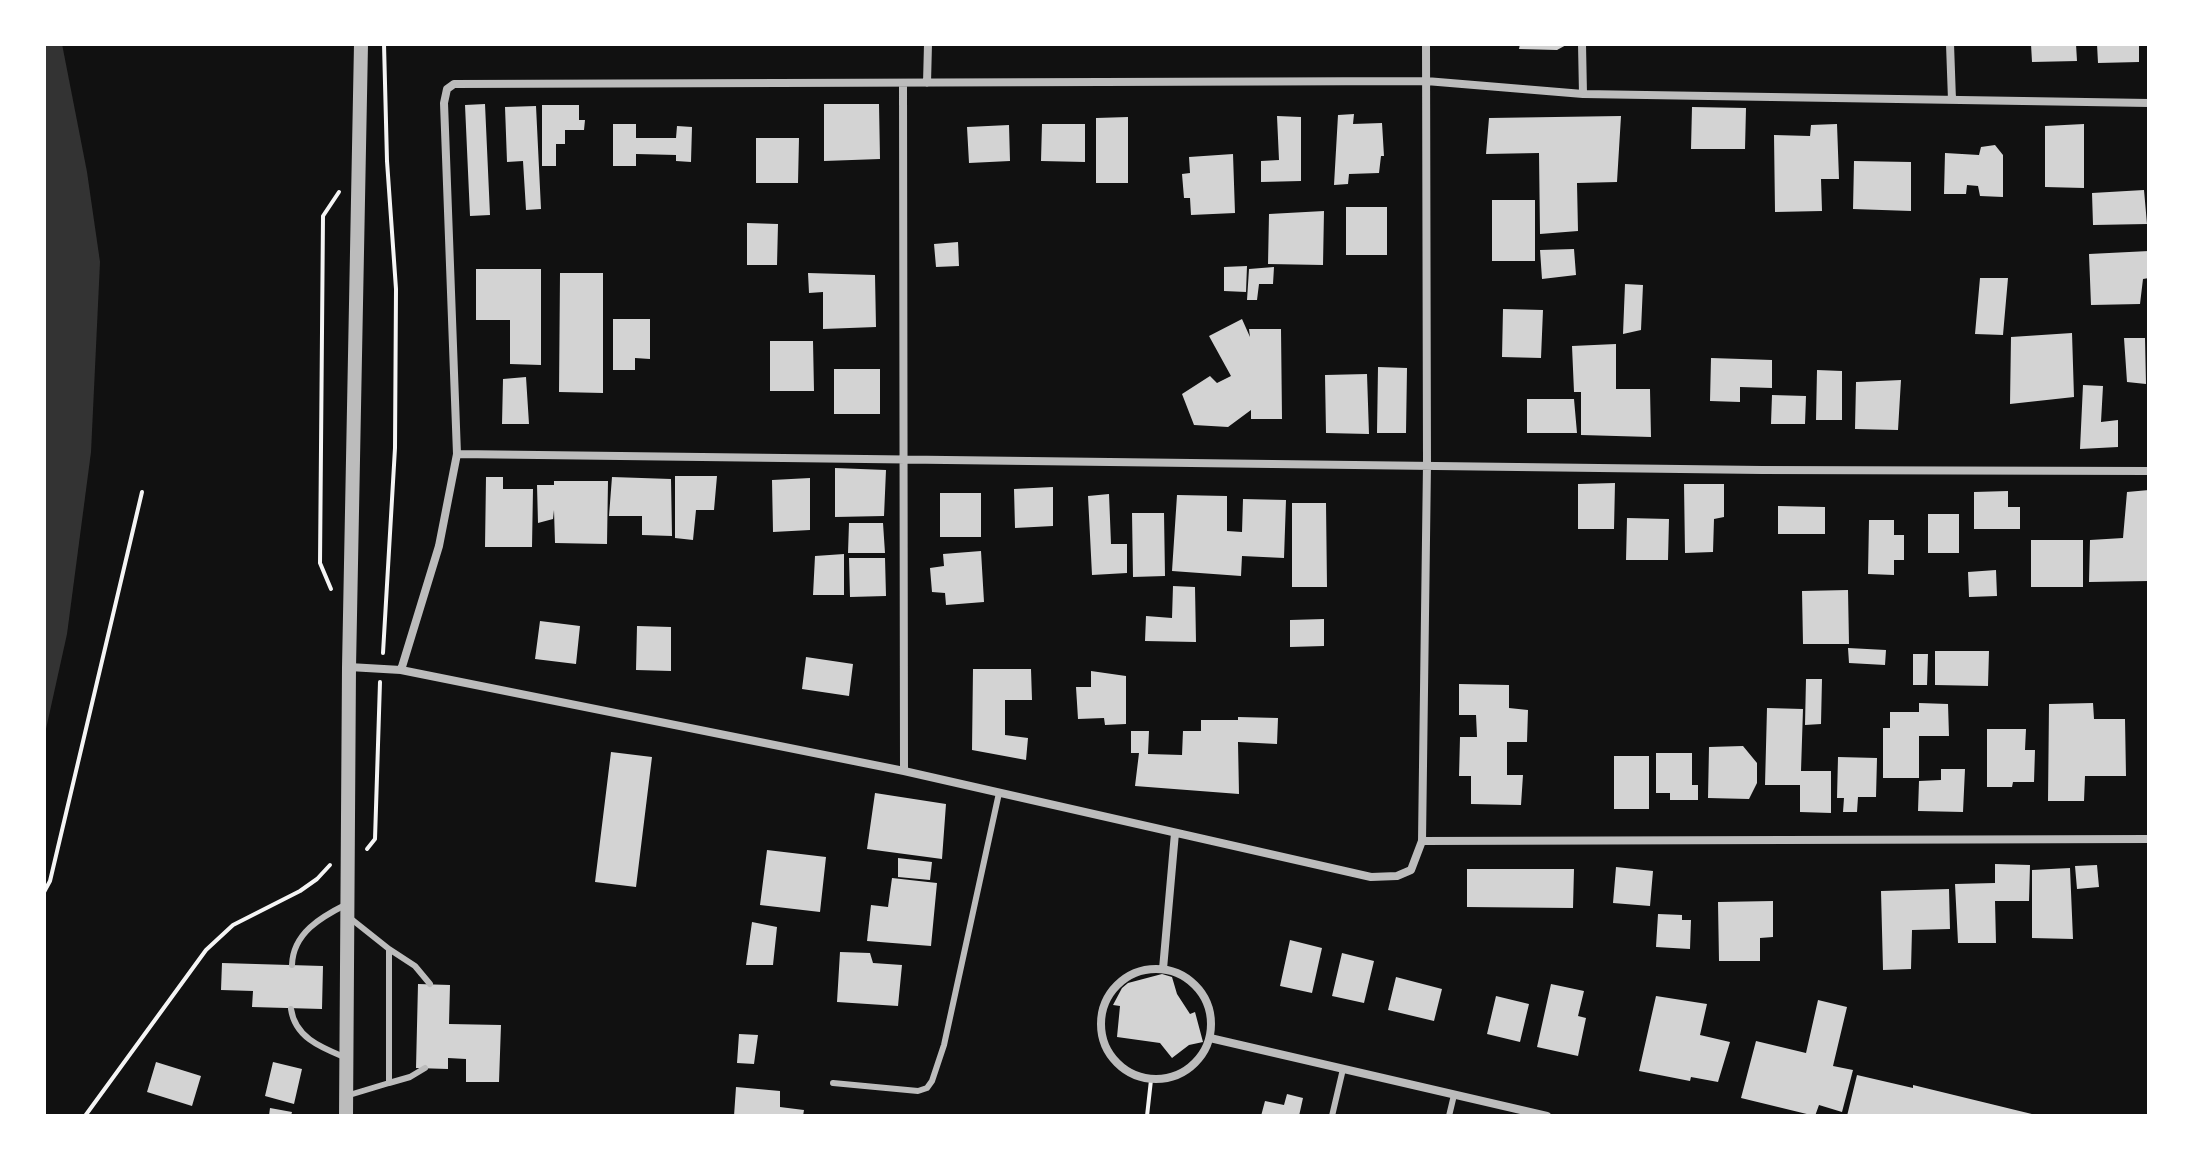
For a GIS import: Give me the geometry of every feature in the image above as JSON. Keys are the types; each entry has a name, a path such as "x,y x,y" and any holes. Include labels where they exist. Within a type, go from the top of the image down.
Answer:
{"street":[{"path":"346,1116 349,667 361,44"},
{"path":"927,83 928,44"},
{"path":"349,667 401,670 904,771 1371,877 1397,876 1411,870 1422,841 1427,464 1426,44"},
{"path":"1582,44 1583,94"},
{"path":"1950,44 1952,100"},
{"path":"401,670 439,546 457,454 444,103 447,89 461,83 1426,81 1583,94 2149,103"},
{"path":"903,83 904,771"},
{"path":"457,454 1778,470 2149,471"},
{"path":"1163,969 1175,833"},
{"path":"1422,841 2149,839"},
{"path":"1163,969 1181,974 1196,985 1207,1001 1212,1019 1210,1038 1194,1065 1167,1079 1151,1080 1119,1066 1101,1036 1100,1018 1105,1001 1122,981 1145,970 1163,969"},
{"path":"1210,1038 1547,1116"}],"lane":[{"path":"833,1083 918,1091 927,1088 932,1081 944,1045 999,793"},
{"path":"292,965 294,949 311,926 326,914 347,910 389,949 415,966 430,984"},
{"path":"389,949 389,1083"},
{"path":"291,1009 295,1025 308,1040 346,1058"},
{"path":"346,1096 410,1077 425,1068"},
{"path":"1332,1116 1343,1069"},
{"path":"1449,1116 1454,1095"}],"path":[{"path":"85,1116 206,950 233,925 300,891 317,879 332,862 370,848 375,839 380,667 385,635 395,448 396,302 387,175 384,44"},
{"path":"335,598 320,563 323,216 341,189"},
{"path":"44,892 50,881 142,492"},
{"path":"1147,1116 1151,1080"}],"shaded area":[{"path":"44,44 62,44 87,172 100,262 91,452 67,634 44,738"}],"building":[{"path":"1520,44 1568,44 1557,50 1519,49"},
{"path":"2031,44 2076,44 2077,61 2032,62"},
{"path":"2097,44 2139,44 2139,62 2098,63"},
{"path":"485,104 490,215 470,216 465,105"},
{"path":"824,104 879,104 880,159 824,161"},
{"path":"542,105 579,105 579,120 585,120 584,130 565,130 565,144 556,144 556,166 542,166"},
{"path":"536,106 541,209 526,210 523,161 507,162 505,107"},
{"path":"1692,107 1746,108 1745,149 1691,149"},
{"path":"1354,114 1353,124 1382,123 1384,156 1381,156 1379,173 1349,174 1348,184 1334,185 1338,115"},
{"path":"1277,116 1301,117 1301,181 1261,182 1261,161 1279,160"},
{"path":"1621,116 1617,182 1577,183 1578,231 1540,234 1539,153 1486,154 1489,118"},
{"path":"1128,117 1128,183 1096,183 1096,118"},
{"path":"613,124 636,124 636,138 676,138 677,126 692,127 691,162 676,161 676,155 636,154 636,166 613,166"},
{"path":"1042,124 1085,124 1085,162 1041,161"},
{"path":"1837,124 1839,179 1821,179 1822,211 1775,212 1774,135 1810,136 1811,125"},
{"path":"2084,124 2084,188 2045,187 2045,126"},
{"path":"1009,125 1010,161 969,163 967,127"},
{"path":"756,138 799,138 798,183 756,183"},
{"path":"1995,145 2003,155 2003,197 1980,196 1978,186 1967,185 1966,194 1944,194 1945,153 1979,155 1981,147"},
{"path":"1233,154 1235,213 1191,215 1190,198 1184,198 1182,174 1190,173 1189,157"},
{"path":"1854,161 1911,162 1911,211 1853,209"},
{"path":"2144,190 2147,224 2093,225 2092,193"},
{"path":"1492,200 1535,200 1535,261 1492,261"},
{"path":"1346,207 1387,207 1387,255 1346,255"},
{"path":"1324,211 1323,265 1268,264 1269,214"},
{"path":"747,223 778,224 777,265 747,265"},
{"path":"958,242 959,266 936,267 934,244"},
{"path":"1574,249 1576,275 1542,279 1540,250"},
{"path":"2149,251 2149,278 2143,279 2140,304 2091,305 2089,254"},
{"path":"1247,266 1246,292 1224,291 1224,267"},
{"path":"1274,267 1273,284 1259,284 1257,300 1247,300 1249,269"},
{"path":"476,269 541,269 541,365 510,364 510,320 476,320"},
{"path":"560,273 603,273 603,393 559,392"},
{"path":"808,273 875,275 876,327 823,329 823,292 809,293"},
{"path":"1980,278 2008,278 2003,335 1975,334"},
{"path":"1625,284 1643,285 1641,330 1623,334"},
{"path":"1503,309 1543,310 1541,358 1502,357"},
{"path":"613,319 650,319 650,359 635,358 635,370 613,370"},
{"path":"1242,319 1250,337 1249,329 1281,329 1282,419 1251,419 1251,410 1228,427 1194,425 1182,394 1210,376 1217,383 1231,376 1209,336"},
{"path":"2072,333 2074,397 2010,404 2011,337"},
{"path":"2124,338 2145,338 2146,384 2127,382"},
{"path":"770,341 813,341 814,391 770,391"},
{"path":"1616,344 1616,389 1650,389 1651,437 1581,435 1581,392 1574,392 1572,346"},
{"path":"1711,358 1772,360 1772,388 1740,387 1740,402 1710,401"},
{"path":"1378,367 1407,368 1406,433 1377,433"},
{"path":"834,369 880,369 880,414 834,414"},
{"path":"1817,370 1842,371 1842,420 1816,420"},
{"path":"1367,374 1369,434 1326,433 1325,375"},
{"path":"526,377 529,424 502,424 503,379"},
{"path":"1901,380 1898,430 1855,429 1856,382"},
{"path":"2083,385 2103,386 2101,422 2118,420 2118,447 2080,449"},
{"path":"1772,395 1806,396 1805,424 1771,424"},
{"path":"1527,399 1574,399 1577,433 1527,433"},
{"path":"835,468 886,470 884,516 835,517"},
{"path":"675,476 717,476 714,510 696,510 693,540 675,538"},
{"path":"486,477 503,477 503,489 533,489 532,547 485,547"},
{"path":"612,477 671,479 672,536 642,535 642,516 609,516"},
{"path":"810,478 810,530 773,532 772,480"},
{"path":"554,481 608,481 607,544 555,543 554,510 553,519 538,523 537,485 554,485"},
{"path":"1615,483 1614,529 1578,529 1578,484"},
{"path":"1684,484 1724,484 1724,517 1714,519 1713,552 1685,553"},
{"path":"1053,487 1053,526 1015,528 1014,489"},
{"path":"2149,490 2149,581 2089,582 2090,540 2123,538 2127,492"},
{"path":"2008,491 2008,507 2020,507 2020,529 1974,529 1974,492"},
{"path":"940,493 981,493 981,537 940,537"},
{"path":"1109,494 1111,544 1127,544 1127,573 1092,575 1088,496"},
{"path":"1177,495 1227,496 1227,531 1242,532 1243,499 1286,500 1284,558 1242,556 1241,576 1172,571"},
{"path":"1292,503 1326,503 1327,587 1292,587"},
{"path":"1778,506 1825,507 1825,534 1778,534"},
{"path":"1132,513 1164,513 1165,576 1133,577"},
{"path":"1928,514 1959,514 1959,553 1928,553"},
{"path":"1627,518 1669,519 1668,560 1626,560"},
{"path":"1869,520 1894,520 1894,535 1904,535 1904,560 1894,560 1894,575 1868,574"},
{"path":"849,523 883,523 885,553 848,553"},
{"path":"2031,540 2083,540 2083,587 2031,587"},
{"path":"981,551 984,602 946,605 945,593 932,592 930,568 944,566 943,554"},
{"path":"844,554 844,595 813,595 815,556"},
{"path":"849,558 885,558 886,596 850,597"},
{"path":"1996,570 1997,596 1969,597 1968,572"},
{"path":"1173,586 1195,587 1196,642 1145,641 1146,616 1172,618"},
{"path":"1848,590 1849,644 1803,644 1802,591"},
{"path":"1324,619 1324,646 1290,647 1290,620"},
{"path":"540,621 580,626 576,664 535,659"},
{"path":"637,626 671,627 671,671 636,670"},
{"path":"1848,648 1886,650 1885,665 1849,663"},
{"path":"1935,651 1989,651 1988,686 1935,685"},
{"path":"1913,654 1928,654 1927,685 1913,685"},
{"path":"806,657 853,664 849,696 802,689"},
{"path":"973,669 1031,669 1032,700 1005,700 1005,735 1028,738 1026,760 972,750"},
{"path":"1091,671 1126,676 1126,724 1105,725 1104,718 1078,719 1076,687 1091,687"},
{"path":"1806,679 1822,679 1821,724 1805,725"},
{"path":"1459,684 1509,685 1509,708 1528,710 1527,742 1507,742 1507,775 1523,775 1521,805 1471,804 1471,776 1459,776 1460,737 1477,737 1476,715 1459,715"},
{"path":"1919,703 1948,704 1949,736 1919,736 1919,778 1883,778 1883,728 1890,728 1890,712 1919,712"},
{"path":"2093,703 2094,719 2125,719 2126,776 2085,776 2084,801 2048,801 2049,704"},
{"path":"1767,708 1803,709 1801,771 1831,771 1831,813 1800,812 1800,785 1765,785"},
{"path":"1238,717 1278,718 1277,744 1238,742 1239,794 1135,786 1139,753 1131,753 1131,731 1149,731 1148,754 1182,755 1183,731 1201,731 1201,720 1238,720"},
{"path":"1987,729 2026,729 2025,750 2035,750 2034,782 2013,782 2012,787 1987,787"},
{"path":"1743,746 1757,763 1757,783 1749,799 1708,798 1709,747"},
{"path":"611,752 652,757 636,887 595,882"},
{"path":"1656,753 1692,753 1692,785 1698,785 1698,800 1670,800 1670,793 1656,793"},
{"path":"1614,756 1649,756 1649,809 1614,809"},
{"path":"1838,757 1877,758 1876,797 1858,797 1857,812 1843,812 1844,798 1837,798"},
{"path":"1941,769 1965,769 1963,812 1918,811 1919,781 1941,780"},
{"path":"875,793 946,804 942,859 867,849"},
{"path":"767,850 826,857 820,912 760,905"},
{"path":"898,858 932,862 930,880 898,877"},
{"path":"1995,864 2030,865 2029,901 1995,901 1996,943 1958,943 1955,884 1995,883"},
{"path":"2097,865 2099,887 2077,889 2075,866"},
{"path":"1616,867 1653,871 1650,906 1613,903"},
{"path":"2070,868 2073,939 2032,938 2032,870"},
{"path":"1467,869 1574,869 1573,908 1467,907"},
{"path":"892,878 937,883 931,946 867,941 871,905 888,907"},
{"path":"1949,889 1950,929 1912,930 1911,969 1883,970 1881,891"},
{"path":"1773,901 1773,937 1760,938 1760,961 1719,961 1718,902"},
{"path":"1658,914 1682,915 1682,920 1691,920 1690,949 1656,947"},
{"path":"752,922 777,927 773,965 746,965"},
{"path":"1290,940 1322,948 1312,993 1280,986"},
{"path":"840,952 870,953 873,963 902,965 898,1006 837,1002"},
{"path":"1342,953 1374,961 1364,1003 1332,996"},
{"path":"222,963 323,966 322,1009 252,1007 253,991 221,990"},
{"path":"1162,974 1172,977 1177,994 1190,1014 1195,1012 1203,1042 1189,1045 1172,1058 1160,1043 1117,1037 1120,1006 1113,1005 1128,983"},
{"path":"1396,977 1442,989 1434,1021 1388,1010"},
{"path":"418,984 450,985 449,1024 501,1025 499,1082 466,1082 466,1059 448,1058 448,1069 416,1068"},
{"path":"1551,984 1584,991 1578,1016 1586,1018 1578,1056 1537,1047"},
{"path":"1496,996 1529,1004 1520,1042 1487,1034"},
{"path":"1656,996 1707,1004 1700,1035 1730,1042 1718,1082 1691,1077 1690,1081 1639,1071"},
{"path":"1818,1000 1847,1007 1833,1066 1853,1070 1842,1112 1819,1105 1815,1116 1741,1098 1756,1041 1806,1053"},
{"path":"739,1034 758,1035 754,1064 737,1063"},
{"path":"156,1062 201,1076 192,1106 147,1092"},
{"path":"273,1062 302,1069 294,1104 265,1096"},
{"path":"1857,1075 1913,1088 1913,1085 2040,1116 1847,1116"},
{"path":"736,1087 780,1091 780,1107 804,1110 803,1116 734,1116"},
{"path":"1287,1094 1303,1098 1299,1116 1261,1116 1265,1101 1284,1105"},
{"path":"270,1108 292,1112 291,1116 269,1116"}]}
